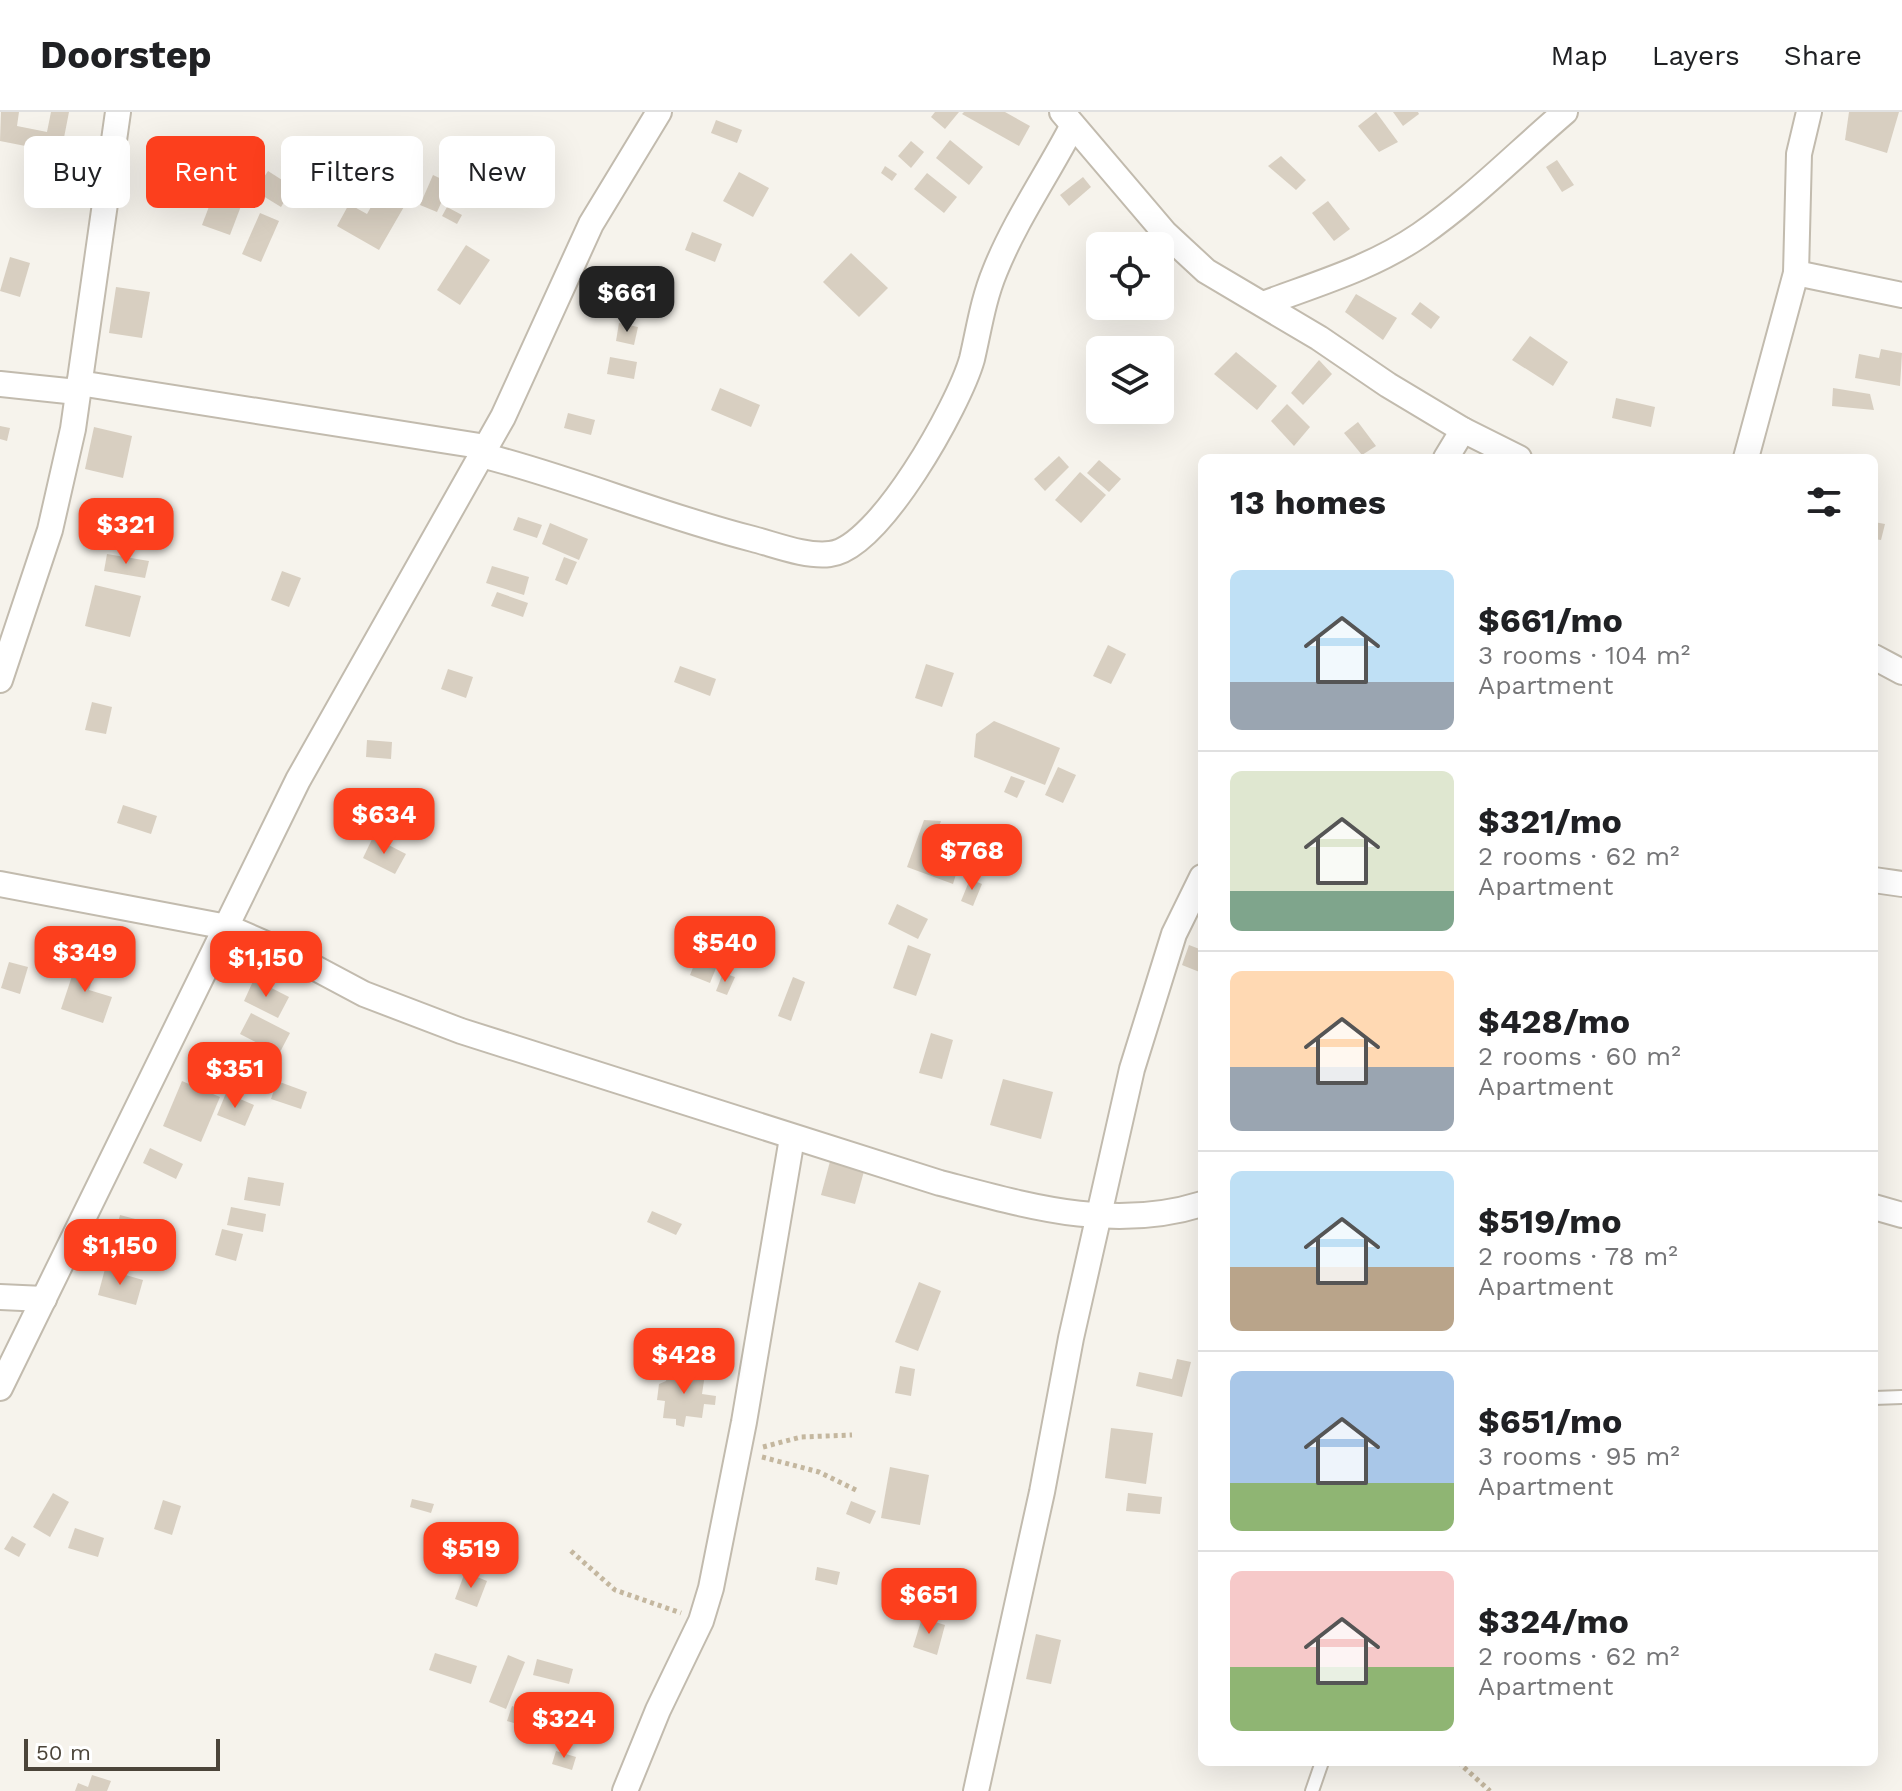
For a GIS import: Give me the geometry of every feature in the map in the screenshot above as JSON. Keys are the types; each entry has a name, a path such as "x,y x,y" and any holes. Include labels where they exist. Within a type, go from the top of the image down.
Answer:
{"street":[{"path":"0,680 50,530 78,388 118,112"},
{"path":"3,1377 298,780 484,451 545,331 591,224 659,112"},
{"path":"1263,304 1349,274 1419,235 1504,169 1565,112"},
{"path":"1747,454 1796,273 1799,154 1809,112"},
{"path":"0,384 78,388 484,451 674,517 793,549 829,555 850,549 903,489 944,423 971,361 979,315 995,271 1067,120 1190,258 1463,430 1511,454"},
{"path":"1796,273 1902,295"},
{"path":"1448,454 1463,430"},
{"path":"1878,659 1902,672"},
{"path":"1878,881 1902,884"},
{"path":"0,884 227,927 364,994 461,1031 792,1138 1007,1201 1098,1217 1159,1216 1198,1205"},
{"path":"976,1791 1132,1069 1166,956 1198,886"},
{"path":"631,1785 701,1621 718,1560 743,1457 792,1138"},
{"path":"1878,1208 1902,1215"},
{"path":"0,1297 44,1299"}],"lane":[{"path":"1878,1398 1902,1397"},
{"path":"1312,1791 1321,1766"}],"path":[{"path":"743,1457 801,1437 852,1435"},
{"path":"743,1457 819,1472 856,1490"},
{"path":"571,1551 615,1590 701,1621"},
{"path":"1462,1766 1490,1791"}],"building":[{"path":"1,112 19,112 17,126 47,132 51,112 69,112 64,136 24,136 24,146 0,141"},
{"path":"935,112 959,112 945,129 931,117"},
{"path":"1005,112 1030,126 1019,146 962,114"},
{"path":"1376,112 1398,142 1379,152 1358,126"},
{"path":"1393,112 1418,112 1419,114 1403,126"},
{"path":"1849,112 1899,112 1887,153 1845,140"},
{"path":"716,120 742,130 737,143 711,133"},
{"path":"950,140 983,167 969,185 936,158"},
{"path":"911,141 924,152 911,168 898,156"},
{"path":"1281,156 1306,180 1296,190 1268,166"},
{"path":"1557,160 1574,185 1562,192 1546,167"},
{"path":"885,166 897,174 892,181 881,173"},
{"path":"268,171 281,179 281,207 265,197 265,176"},
{"path":"739,172 769,188 753,217 723,201"},
{"path":"927,173 957,197 944,213 914,189"},
{"path":"433,175 439,178 437,212 423,206 423,198"},
{"path":"1083,177 1091,187 1069,206 1060,195"},
{"path":"1328,201 1350,229 1334,241 1312,213"},
{"path":"208,208 240,208 230,235 202,225"},
{"path":"347,208 356,208 367,214 370,208 403,208 379,250 337,226"},
{"path":"446,208 462,215 457,224 442,216"},
{"path":"260,213 279,221 261,262 242,254"},
{"path":"692,232 722,244 715,262 685,250"},
{"path":"466,245 490,260 460,305 437,290"},
{"path":"851,253 888,288 859,317 823,282"},
{"path":"10,257 30,263 20,297 0,291"},
{"path":"116,287 150,292 142,338 109,333"},
{"path":"1356,294 1397,318 1383,340 1345,312"},
{"path":"1420,302 1440,317 1431,329 1411,314"},
{"path":"619,323 638,327 634,345 616,341"},
{"path":"1530,336 1568,362 1553,386 1512,360"},
{"path":"1881,349 1902,353 1900,386 1855,378 1859,354 1879,358"},
{"path":"1236,352 1277,386 1257,410 1214,374"},
{"path":"610,357 637,362 634,379 607,374"},
{"path":"1319,360 1332,374 1303,405 1291,393"},
{"path":"720,388 760,405 751,427 711,410"},
{"path":"1833,388 1870,394 1874,410 1832,406"},
{"path":"1616,398 1655,407 1651,427 1612,418"},
{"path":"1287,404 1310,427 1294,446 1271,421"},
{"path":"568,413 595,420 591,435 564,428"},
{"path":"1358,422 1376,446 1361,454 1344,433"},
{"path":"0,426 10,428 7,441 0,439"},
{"path":"94,427 132,436 123,478 85,469"},
{"path":"1059,456 1069,467 1045,491 1034,479"},
{"path":"1099,460 1121,479 1109,492 1087,473"},
{"path":"1080,472 1106,495 1081,523 1055,500"},
{"path":"518,517 542,525 537,538 513,530"},
{"path":"550,523 588,539 579,560 542,544"},
{"path":"1878,523 1885,524 1881,540 1878,540"},
{"path":"107,554 149,561 145,578 104,571"},
{"path":"564,557 577,562 567,585 555,580"},
{"path":"492,566 529,577 524,595 486,583"},
{"path":"282,571 301,578 289,607 271,600"},
{"path":"95,585 141,596 130,637 85,626"},
{"path":"497,592 528,603 523,617 491,606"},
{"path":"1108,645 1126,654 1111,684 1093,676"},
{"path":"926,664 954,673 942,707 915,698"},
{"path":"680,666 716,679 710,696 674,682"},
{"path":"448,669 473,677 466,698 441,689"},
{"path":"92,702 112,707 106,734 85,730"},
{"path":"994,721 1060,748 1045,785 974,757 976,734"},
{"path":"367,740 392,742 391,759 366,757"},
{"path":"1058,767 1076,775 1063,803 1045,795"},
{"path":"1011,776 1025,781 1017,798 1004,792"},
{"path":"123,805 157,816 151,834 117,823"},
{"path":"924,820 941,821 927,859 957,871 953,884 907,867"},
{"path":"373,837 406,854 395,874 363,858"},
{"path":"970,879 982,884 973,906 961,901"},
{"path":"897,904 928,919 918,939 888,924"},
{"path":"707,933 727,941 710,983 690,975"},
{"path":"908,945 931,954 916,996 893,988"},
{"path":"1189,945 1198,948 1198,971 1182,965"},
{"path":"78,958 97,964 89,990 112,997 103,1023 61,1009"},
{"path":"9,962 28,967 20,994 1,988"},
{"path":"723,973 735,977 727,995 716,991"},
{"path":"793,977 805,982 791,1021 778,1016"},
{"path":"254,979 289,997 278,1018 244,1001"},
{"path":"251,1013 290,1033 279,1054 240,1034"},
{"path":"931,1033 953,1040 942,1079 919,1073"},
{"path":"219,1060 257,1074 251,1090 214,1076"},
{"path":"1003,1079 1053,1092 1041,1139 990,1125"},
{"path":"182,1081 220,1097 201,1142 163,1126"},
{"path":"277,1081 307,1092 301,1109 271,1099"},
{"path":"226,1093 254,1105 245,1126 217,1115"},
{"path":"150,1148 183,1164 176,1179 143,1163"},
{"path":"832,1154 866,1164 855,1204 821,1195"},
{"path":"248,1177 284,1183 280,1206 244,1200"},
{"path":"231,1207 266,1214 263,1232 227,1225"},
{"path":"652,1211 682,1224 676,1235 647,1222"},
{"path":"120,1215 139,1220 134,1236 148,1240 143,1257 111,1248"},
{"path":"222,1229 243,1234 236,1261 215,1255"},
{"path":"105,1269 143,1280 136,1305 98,1295"},
{"path":"919,1282 941,1291 918,1351 895,1342"},
{"path":"1177,1359 1191,1362 1182,1397 1136,1386 1139,1372 1172,1379"},
{"path":"900,1366 915,1369 911,1396 895,1393"},
{"path":"668,1369 705,1374 702,1394 716,1396 715,1405 704,1404 702,1418 686,1416 684,1427 676,1425 676,1419 663,1418 665,1401 657,1400 659,1384 666,1381"},
{"path":"1111,1428 1153,1433 1146,1484 1105,1478"},
{"path":"890,1467 929,1475 920,1525 881,1518"},
{"path":"53,1493 69,1502 50,1537 33,1527"},
{"path":"1128,1493 1162,1497 1160,1514 1126,1511"},
{"path":"412,1499 434,1504 431,1513 410,1507"},
{"path":"163,1500 181,1506 172,1535 154,1529"},
{"path":"851,1501 876,1511 870,1524 846,1514"},
{"path":"75,1528 104,1538 98,1557 68,1548"},
{"path":"12,1536 26,1544 19,1557 4,1549"},
{"path":"817,1567 840,1572 837,1585 815,1580"},
{"path":"465,1572 487,1581 477,1607 455,1599"},
{"path":"922,1618 945,1625 937,1655 913,1647"},
{"path":"1036,1634 1061,1640 1051,1684 1026,1679"},
{"path":"435,1653 477,1666 471,1684 429,1670"},
{"path":"508,1655 525,1662 506,1709 489,1702"},
{"path":"537,1659 573,1669 569,1684 533,1675"},
{"path":"512,1706 557,1719 553,1735 507,1721"},
{"path":"556,1751 576,1757 572,1770 552,1764"},
{"path":"92,1775 111,1781 107,1791 75,1791 78,1783 88,1787"}]}
